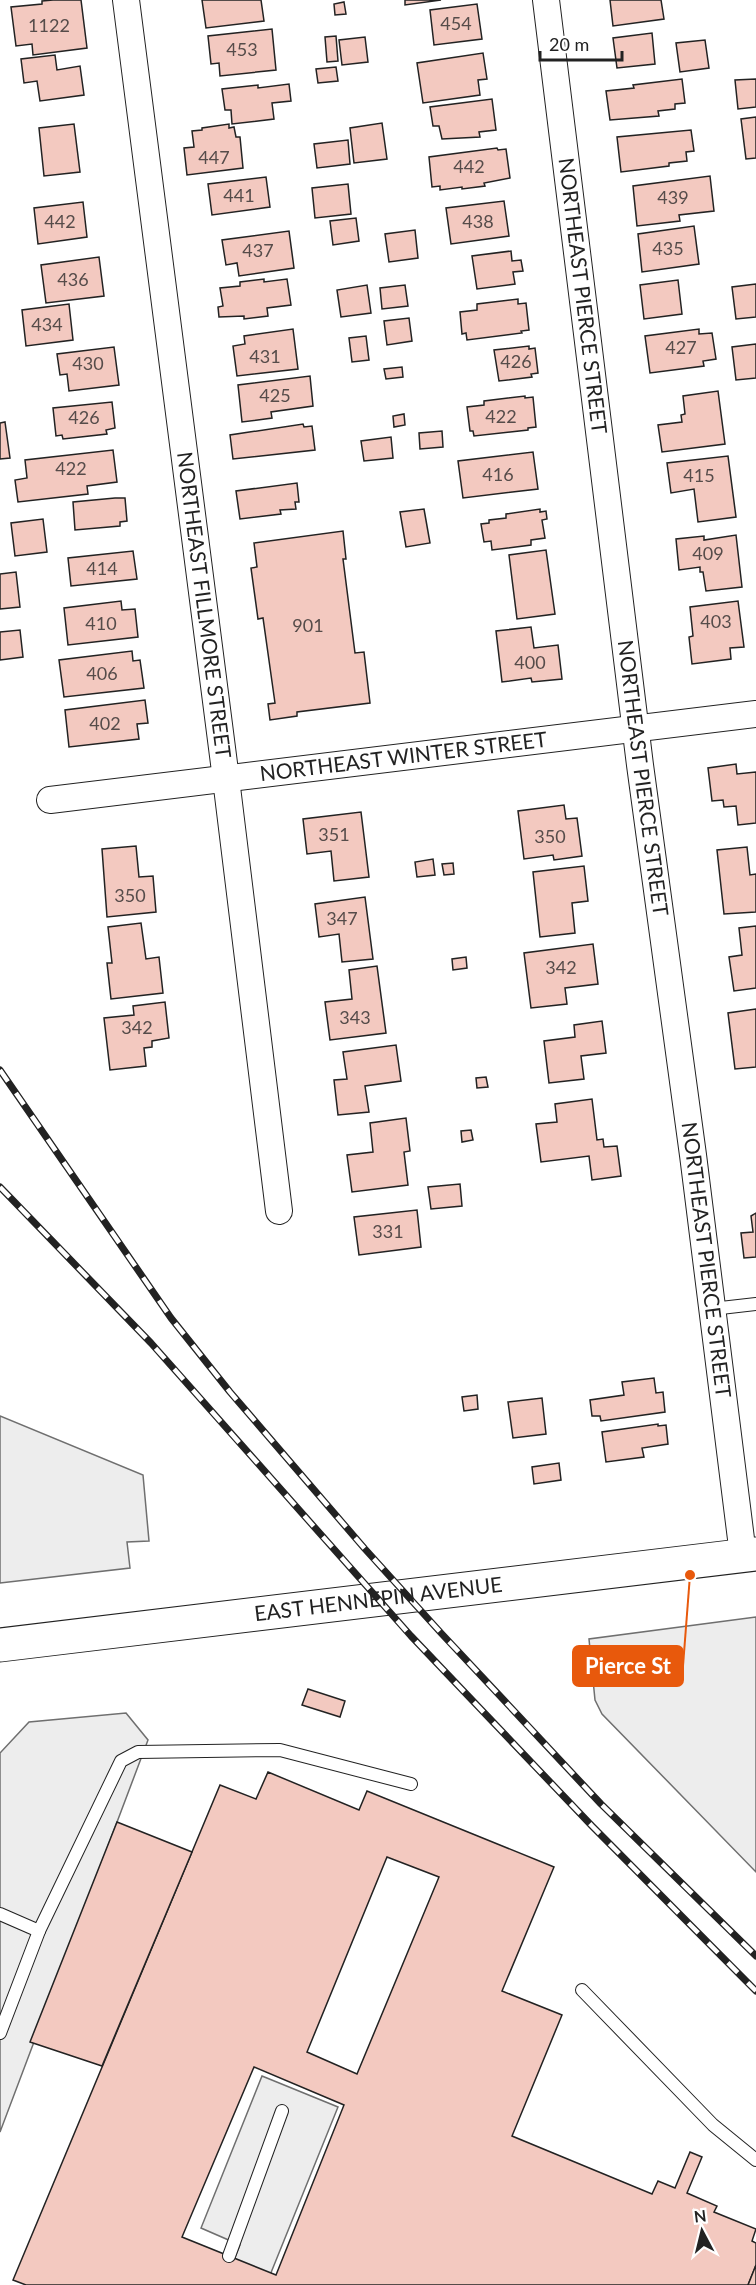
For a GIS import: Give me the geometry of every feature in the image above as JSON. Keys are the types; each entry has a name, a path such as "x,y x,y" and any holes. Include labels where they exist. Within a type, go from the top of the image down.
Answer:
{"main road":[{"name":"EAST HENNEPIN AVENUE","path":"0,1646 749,1554"}],"street":[{"name":"NORTHEAST FILLMORE STREET","path":"126,0 279,1211"},
{"name":"NORTHEAST PIERCE STREET","path":"546,0 636,728 712,1309 749,1554"},
{"name":"NORTHEAST WINTER STREET","path":"51,800 756,714"}],"lane":[{"path":"712,1309 756,1304"},
{"path":"0,2033 39,1931 121,1761 138,1752 280,1750 411,1784"},
{"path":"0,1914 39,1931"},
{"path":"582,1990 713,2125 756,2160"},
{"path":"229,2256 282,2111"}],"shaded area":[{"path":"0,1416 143,1475 149,1541 127,1542 130,1568 0,1583"},
{"path":"756,1617 756,1872 602,1714 595,1700 589,1639"},
{"path":"126,1713 148,1740 0,2132 0,1753 29,1722"},
{"path":"262,2076 338,2107 266,2285 224,2285 240,2245 201,2228"}],"building":[{"path":"81,0 87,48 33,55 32,44 16,46 11,7 42,4 42,1"},
{"path":"202,0 261,0 264,21 206,28"},
{"path":"405,0 441,0 405,5"},
{"path":"610,0 661,0 664,19 613,26"},
{"path":"344,2 346,14 335,15 334,4"},
{"path":"477,4 482,39 434,45 430,10"},
{"path":"272,29 276,70 220,76 219,63 211,64 208,36"},
{"path":"652,33 655,64 617,68 613,38"},
{"path":"336,36 338,61 327,62 325,37"},
{"path":"365,37 368,62 342,65 339,40"},
{"path":"705,40 709,68 680,72 676,43"},
{"path":"483,53 487,79 478,80 480,95 423,103 417,63"},
{"path":"55,55 57,70 80,66 84,95 40,101 37,81 24,83 21,59"},
{"path":"336,67 338,81 318,83 316,69"},
{"path":"682,79 685,103 675,104 675,109 658,111 659,116 610,120 606,91"},
{"path":"756,79 756,107 738,109 735,80"},
{"path":"289,84 291,101 272,103 274,119 232,124 231,110 225,110 222,89"},
{"path":"492,99 496,130 479,132 480,137 442,139 439,126 433,126 430,107"},
{"path":"756,117 756,158 746,159 741,119"},
{"path":"382,123 387,159 354,163 350,128"},
{"path":"74,124 80,172 44,176 39,128"},
{"path":"229,124 229,128 234,127 236,137 240,137 243,168 187,175 184,148 194,147 192,131"},
{"path":"691,130 694,151 686,152 687,161 669,163 669,166 621,172 617,137"},
{"path":"348,140 350,164 317,168 314,144"},
{"path":"497,148 498,150 506,149 510,178 484,183 485,186 462,189 462,187 440,190 440,186 432,187 429,157"},
{"path":"710,176 714,211 679,215 680,221 637,226 633,186"},
{"path":"266,177 270,207 212,215 208,184"},
{"path":"348,184 351,214 315,218 312,188"},
{"path":"504,201 509,236 451,244 446,208"},
{"path":"83,202 87,237 38,244 34,208"},
{"path":"356,218 359,241 333,245 330,221"},
{"path":"694,226 699,264 642,272 638,234"},
{"path":"415,230 418,258 389,262 385,234"},
{"path":"289,231 294,268 239,276 237,263 226,265 222,240"},
{"path":"511,251 512,261 521,260 523,271 513,272 515,284 477,289 472,256"},
{"path":"99,257 104,296 46,303 41,265"},
{"path":"264,279 264,282 287,279 291,305 267,308 268,316 244,319 244,316 219,317 218,307 223,306 220,288 240,286 240,282"},
{"path":"678,280 682,314 644,319 640,285"},
{"path":"756,284 756,317 736,319 732,287"},
{"path":"367,285 371,313 341,317 337,290"},
{"path":"405,285 408,306 382,309 380,288"},
{"path":"518,299 518,304 526,303 529,330 521,331 522,333 467,340 466,333 462,334 460,312 477,310 477,304"},
{"path":"69,304 73,340 26,346 22,310"},
{"path":"409,318 412,341 387,345 384,321"},
{"path":"293,329 298,369 237,376 233,346 245,344 244,336"},
{"path":"699,329 699,334 712,333 716,359 703,361 704,366 650,373 645,336"},
{"path":"366,336 369,360 352,362 349,338"},
{"path":"756,344 756,378 736,380 732,347"},
{"path":"529,346 529,349 535,348 538,373 531,374 532,377 499,381 494,350"},
{"path":"114,347 119,385 69,391 67,374 60,375 57,354"},
{"path":"402,367 403,377 386,379 384,369"},
{"path":"310,376 313,406 271,412 272,418 242,422 238,385"},
{"path":"718,391 725,444 662,452 658,425 682,422 681,415 685,414 683,396"},
{"path":"525,396 525,398 533,397 536,427 528,428 528,430 474,436 473,431 470,431 467,407 484,405 484,401"},
{"path":"112,402 115,428 106,430 107,434 63,439 62,435 56,436 53,408"},
{"path":"404,414 405,425 394,427 393,416"},
{"path":"5,422 10,458 0,459 0,423"},
{"path":"303,424 304,427 312,426 315,450 233,459 230,435"},
{"path":"442,431 443,447 420,449 419,433"},
{"path":"391,437 393,458 364,461 361,441"},
{"path":"113,450 117,482 87,486 88,494 18,502 15,480 27,478 25,460"},
{"path":"533,452 538,489 463,498 458,461"},
{"path":"728,456 736,517 698,522 694,489 671,493 667,463"},
{"path":"297,483 299,502 295,502 296,509 280,510 281,514 240,519 236,491"},
{"path":"125,498 127,521 120,522 120,526 75,530 73,502"},
{"path":"424,509 430,543 406,547 400,512"},
{"path":"540,509 540,512 546,511 547,519 542,520 545,538 531,540 531,545 492,550 491,541 484,542 481,524 489,523 489,520 506,518 506,514"},
{"path":"43,519 47,552 15,556 11,523"},
{"path":"343,531 346,559 343,559 355,653 364,652 370,703 297,712 297,716 270,720 268,704 275,703 263,618 258,619 251,568 257,567 254,543"},
{"path":"736,535 742,587 706,591 700,567 679,570 676,539 704,536 704,540"},
{"path":"546,550 555,614 517,619 509,555"},
{"path":"133,551 137,579 71,586 68,558"},
{"path":"16,572 20,607 0,609 0,574"},
{"path":"121,601 122,610 135,609 138,637 68,645 64,608"},
{"path":"738,601 744,647 730,648 731,659 692,664 689,637 693,636 690,607"},
{"path":"531,627 534,648 558,645 562,679 532,682 531,678 502,682 496,631"},
{"path":"20,630 23,657 0,660 0,632"},
{"path":"132,651 133,661 140,660 144,688 64,697 59,660"},
{"path":"145,700 148,723 137,724 139,739 69,747 65,710"},
{"path":"736,764 737,774 756,772 756,823 738,825 736,806 724,807 723,800 712,801 708,768"},
{"path":"564,805 566,819 577,818 582,856 554,860 553,855 524,859 518,811"},
{"path":"361,812 369,877 334,881 331,851 307,854 303,819"},
{"path":"136,846 139,877 153,876 156,912 107,917 102,849"},
{"path":"747,847 750,875 756,874 756,912 724,914 717,850"},
{"path":"433,859 435,875 417,877 415,862"},
{"path":"453,863 454,874 444,875 442,864"},
{"path":"584,866 588,901 572,903 575,933 540,937 533,872"},
{"path":"365,897 373,959 342,962 339,934 319,937 315,904"},
{"path":"141,923 146,959 159,957 163,993 111,999 107,963 112,963 108,927"},
{"path":"756,926 756,988 734,991 729,957 742,955 739,928"},
{"path":"593,944 598,984 565,988 567,1004 531,1008 524,953"},
{"path":"466,957 467,968 453,970 452,959"},
{"path":"377,966 386,1033 330,1040 325,1002 352,999 349,970"},
{"path":"165,1002 169,1038 152,1041 152,1047 144,1048 146,1066 110,1070 104,1018 134,1015 133,1006"},
{"path":"756,1009 756,1067 735,1069 728,1013"},
{"path":"602,1021 606,1053 581,1056 584,1079 549,1083 544,1041 575,1037 574,1025"},
{"path":"396,1045 401,1081 365,1086 369,1112 338,1115 334,1080 347,1079 343,1052"},
{"path":"486,1077 488,1087 477,1088 476,1078"},
{"path":"592,1099 597,1140 603,1139 604,1147 617,1146 621,1176 592,1180 589,1156 541,1162 536,1124 557,1122 555,1104"},
{"path":"406,1118 410,1151 404,1152 408,1185 352,1192 347,1155 373,1152 370,1123"},
{"path":"471,1130 473,1140 462,1142 461,1131"},
{"path":"460,1184 462,1206 431,1209 428,1187"},
{"path":"417,1210 421,1247 359,1255 354,1217"},
{"path":"756,1213 756,1257 744,1258 741,1233 753,1232 751,1216"},
{"path":"654,1378 656,1393 663,1392 665,1412 601,1421 600,1416 592,1416 590,1400 624,1395 622,1382"},
{"path":"477,1395 478,1409 464,1411 462,1397"},
{"path":"542,1398 546,1434 513,1438 508,1402"},
{"path":"658,1424 658,1426 666,1425 668,1444 642,1448 644,1457 606,1462 602,1432"},
{"path":"559,1463 561,1480 534,1484 532,1467"},
{"path":"308,1689 345,1701 340,1717 302,1705"},
{"path":"268,1772 359,1810 367,1791 554,1867 502,1991 562,2015 512,2136 652,2194 658,2181 675,2188 690,2152 702,2157 687,2193 717,2206 714,2212 756,2229 752,2241 756,2243 756,2265 748,2285 26,2285 13,2280 220,1785 256,1799","holes":["387,1857 439,1877 357,2074 307,2052","254,2067 344,2105 276,2275 182,2237"]},
{"path":"117,1822 192,1852 102,2066 30,2042"},
{"path":"756,2265 756,2285 748,2285"}],"railway":[{"path":"0,1070 171,1318 230,1392 365,1549 441,1633 601,1804 756,1956"},
{"path":"0,1187 151,1343 411,1636 592,1826 756,1991"}],"place":[{"name":"Pierce St","path":"690,1575"}]}
